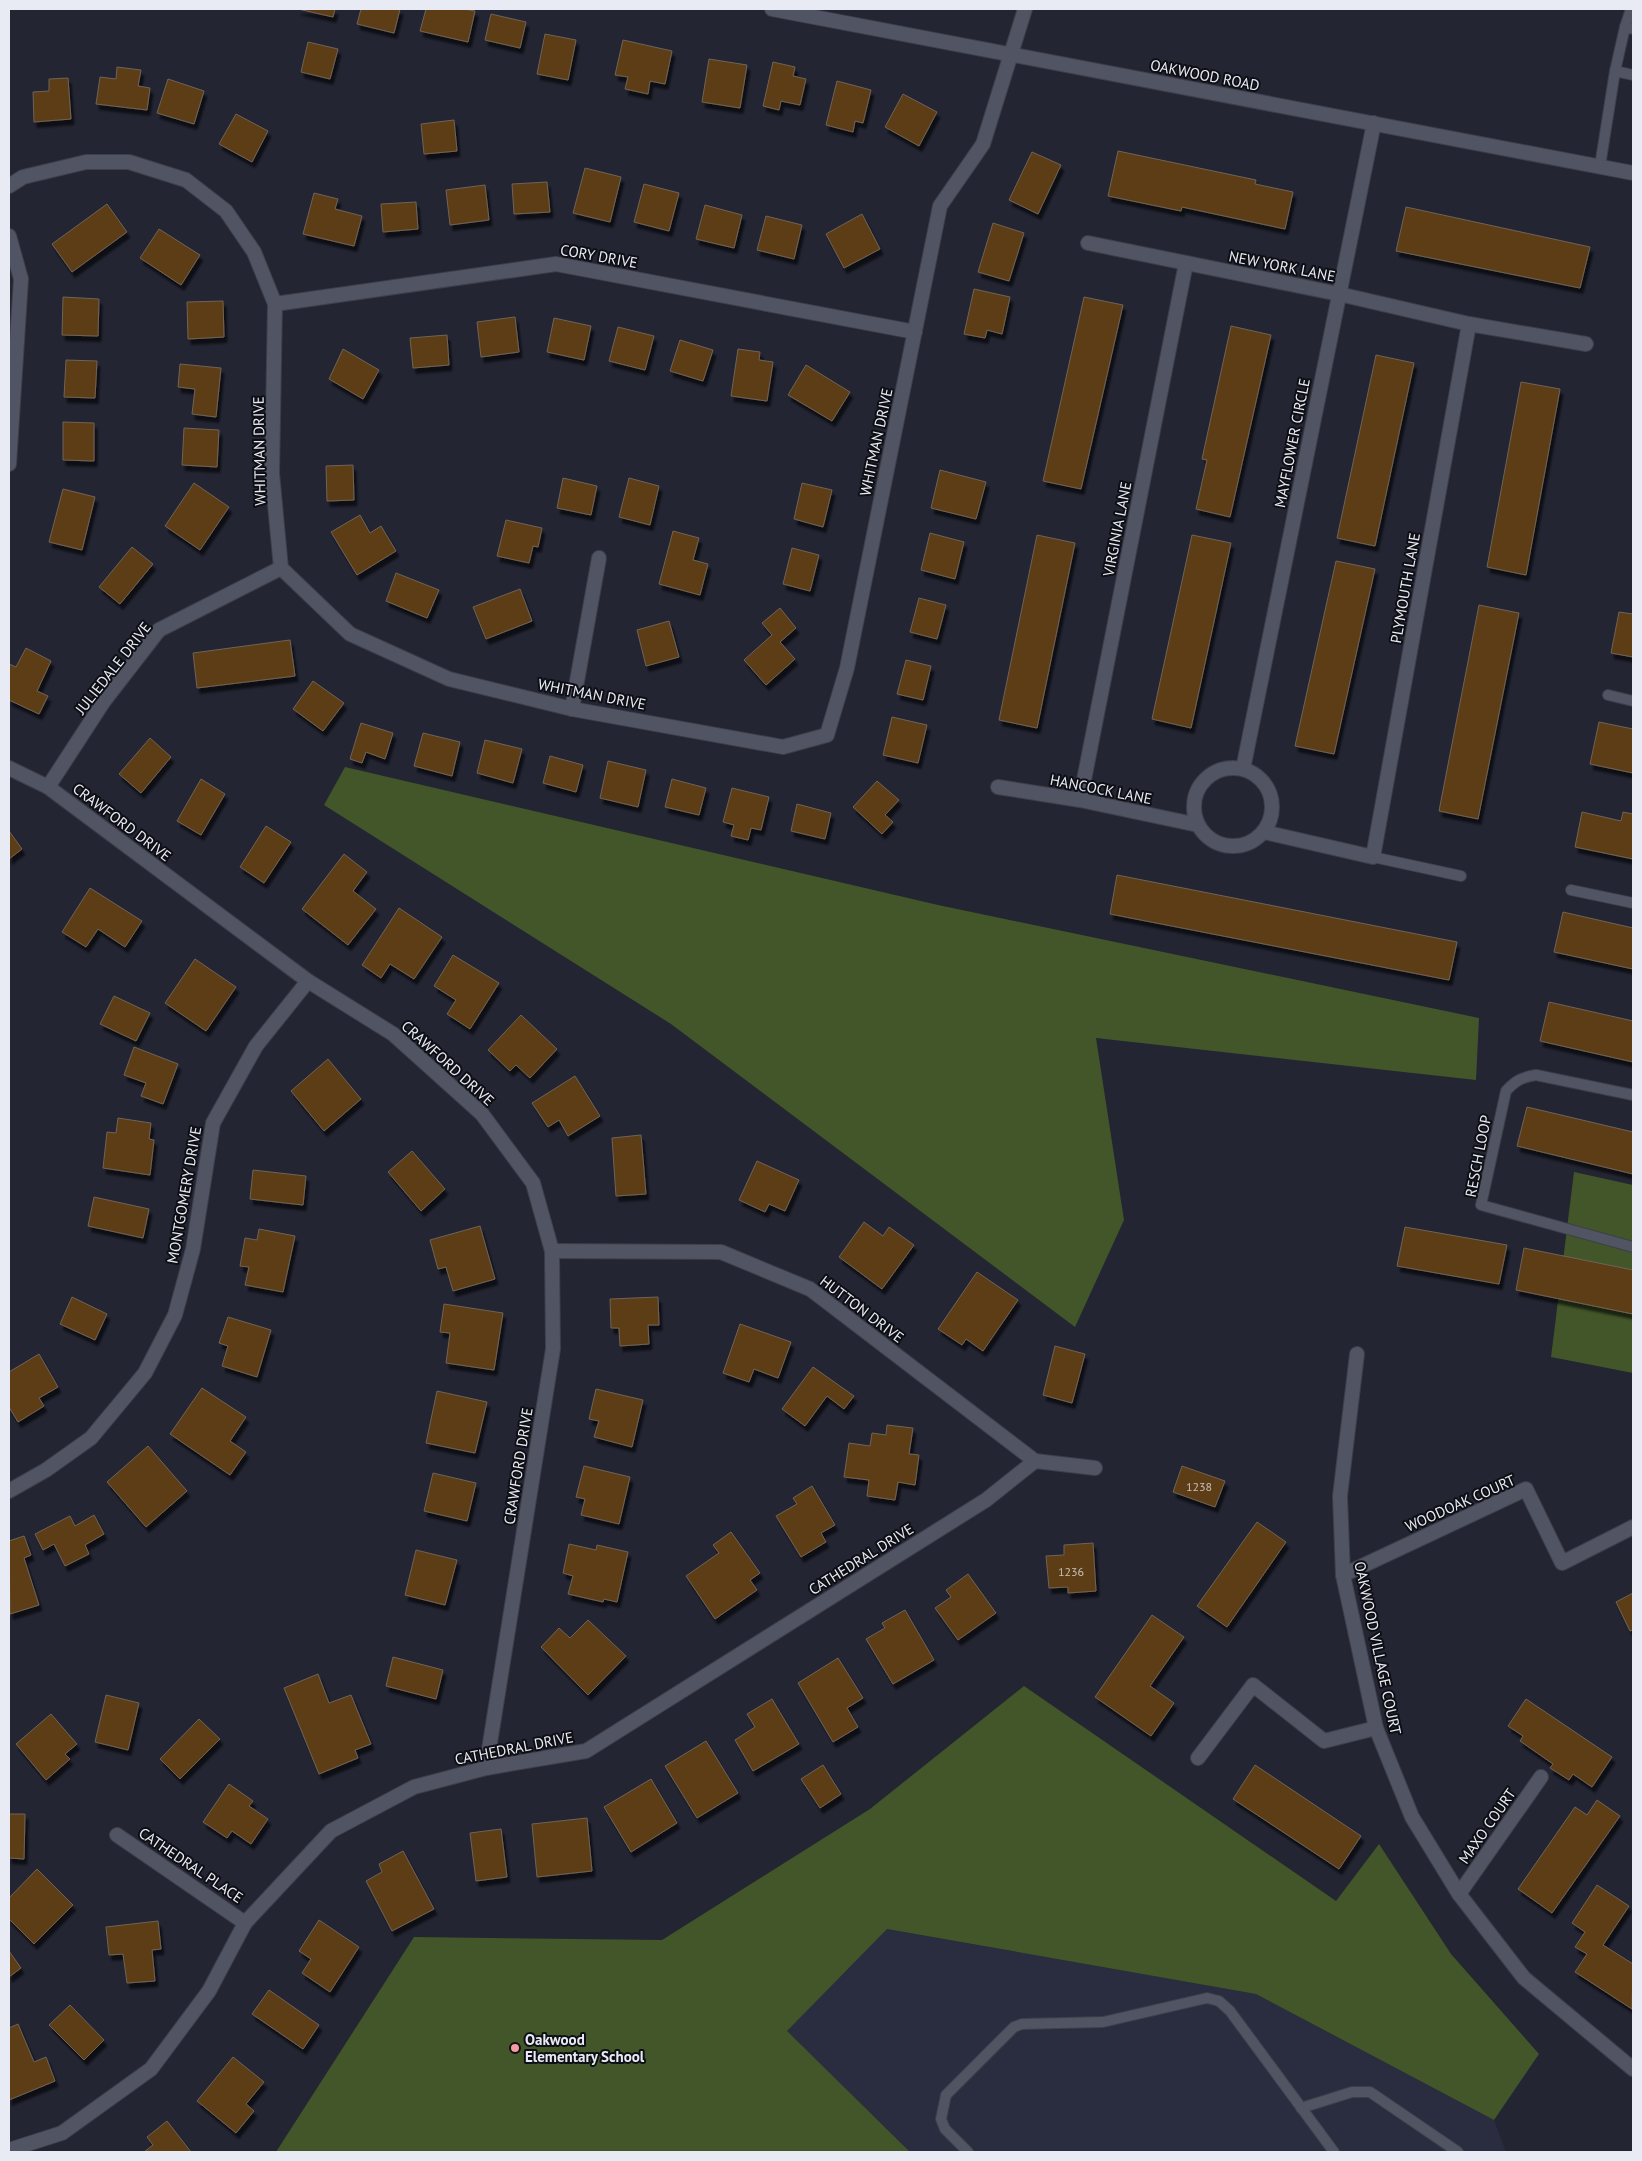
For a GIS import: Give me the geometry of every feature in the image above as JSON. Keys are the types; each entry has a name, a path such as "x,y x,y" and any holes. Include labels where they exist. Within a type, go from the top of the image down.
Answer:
{"street":[{"name":"OAKWOOD ROAD","path":"772,9 1012,56 1633,172"},
{"name":"WHITMAN DRIVE","path":"9,186 23,178 86,162 128,162 186,180 226,211 254,252 276,304 272,473 281,568 350,634 449,679 572,709 783,747 827,735 847,668 940,206 983,144 1012,56 1025,9"},
{"name":"MAYFLOWER CIRCLE","path":"1244,769 1374,123"},
{"path":"9,236 20,280 9,464"},
{"name":"NEW YORK LANE","path":"1088,243 1339,294 1469,324 1586,344"},
{"name":"VIRGINIA LANE","path":"1080,800 1186,263"},
{"name":"CORY DRIVE","path":"276,304 556,264 915,332"},
{"name":"PLYMOUTH LANE","path":"1373,857 1469,324"},
{"path":"572,709 599,558"},
{"name":"JULIEDALE DRIVE","path":"48,787 104,701 159,630 281,568"},
{"name":"CRAWFORD DRIVE","path":"9,768 48,787 308,981 393,1034 482,1114 534,1183 552,1251 553,1349 486,1768"},
{"path":"1228,768 1244,769 1257,776 1268,787 1272,802 1271,818 1264,832 1253,842 1238,846 1223,846 1209,838 1198,825 1194,812 1195,796 1201,783 1213,772 1228,768"},
{"name":"HANCOCK LANE","path":"998,787 1080,800 1198,825"},
{"path":"1264,832 1373,857"},
{"name":"MONTGOMERY DRIVE","path":"9,1491 46,1470 91,1438 145,1373 176,1314 191,1259 213,1123 256,1046 308,981"},
{"name":"HUTTON DRIVE","path":"552,1251 721,1252 810,1289 1035,1461"},
{"name":"OAKWOOD VILLAGE COURT","path":"1357,1354 1340,1496 1343,1575 1376,1728 1412,1817 1459,1894 1524,1978 1633,2068"},
{"path":"1035,1461 1095,1468"},
{"name":"CATHEDRAL DRIVE","path":"9,2150 62,2133 151,2069 209,1992 245,1923 331,1831 414,1787 486,1768 586,1751 986,1500 1035,1461"},
{"name":"WOODOAK COURT","path":"1343,1575 1526,1489 1562,1563 1633,1527"},
{"path":"1198,1758 1253,1684 1324,1741 1376,1728"},
{"name":"MAXO COURT","path":"1459,1894 1541,1777"},
{"name":"CATHEDRAL PLACE","path":"117,1835 245,1923"}],"lane":[{"path":"1600,166 1615,71 1629,28 1631,9"},
{"path":"1615,71 1633,75"},
{"path":"1608,695 1633,701"},
{"path":"1373,857 1461,876"},
{"path":"1571,890 1633,902"},
{"name":"RESCH LOOP","path":"1633,1095 1536,1076 1523,1077 1513,1083 1506,1091 1481,1205 1633,1247"},
{"path":"968,2152 945,2129 941,2119 946,2095 1014,2027 1022,2024 1103,2022 1207,1998 1219,2001 1230,2011 1334,2152"},
{"path":"1301,2108 1352,2092 1370,2092 1458,2152"}],"shaded area":[{"path":"886,1929 1256,1994 1494,2120 1506,2152 910,2152 786,2031"}],"green space":[{"path":"345,767 938,905 1479,1018 1476,1080 1096,1038 1124,1220 1075,1327 671,1024 324,805"},
{"path":"1574,1172 1633,1185 1633,1373 1551,1357"},
{"path":"1024,1686 1336,1901 1379,1844 1451,1954 1539,2054 1494,2120 1256,1994 887,1929 787,2031 910,2152 276,2152 414,1937 662,1940 870,1809"}],"building":[{"path":"298,9 335,9 333,17"},
{"path":"361,9 400,9 394,33 357,24"},
{"path":"426,9 464,9 475,11 468,42 420,31"},
{"path":"491,14 526,22 520,48 485,40"},
{"path":"545,34 576,40 568,80 537,74"},
{"path":"623,40 672,51 665,84 650,81 648,94 625,89 628,77 615,75"},
{"path":"308,42 338,49 330,79 301,72"},
{"path":"709,59 747,65 740,108 702,102"},
{"path":"773,62 795,67 793,76 806,79 800,105 781,101 779,110 763,106"},
{"path":"117,67 141,70 138,86 150,88 147,110 96,104 100,77 116,79"},
{"path":"68,78 71,119 34,122 33,92 49,91 49,79"},
{"path":"168,79 204,91 194,124 157,113"},
{"path":"837,81 871,90 863,123 855,121 853,132 826,125"},
{"path":"903,94 937,112 919,146 885,127"},
{"path":"236,114 268,131 252,162 219,144"},
{"path":"454,120 457,151 424,154 421,124"},
{"path":"1118,151 1256,180 1255,184 1293,192 1285,229 1182,207 1181,211 1108,196"},
{"path":"1032,152 1061,165 1038,214 1009,200"},
{"path":"585,168 621,177 610,222 573,213"},
{"path":"547,182 550,212 514,214 512,184"},
{"path":"644,184 679,193 669,231 634,222"},
{"path":"485,185 489,220 450,225 446,190"},
{"path":"314,193 338,199 335,209 362,216 354,246 303,234"},
{"path":"416,202 418,229 383,232 381,204"},
{"path":"107,204 127,232 72,272 52,244"},
{"path":"705,205 742,215 734,248 696,239"},
{"path":"1406,207 1590,247 1580,288 1396,251"},
{"path":"862,214 880,249 844,268 826,234"},
{"path":"766,216 802,225 794,259 757,250"},
{"path":"993,223 1024,233 1009,281 978,272"},
{"path":"159,229 200,255 181,285 140,258"},
{"path":"974,289 1010,297 1002,334 987,330 985,338 964,334"},
{"path":"63,297 99,299 98,336 62,335"},
{"path":"1084,297 1123,305 1081,489 1043,481"},
{"path":"223,301 224,337 188,339 187,302"},
{"path":"515,317 519,352 481,357 477,322"},
{"path":"554,318 591,326 584,360 547,352"},
{"path":"1231,326 1271,335 1230,517 1196,509 1207,460 1202,459"},
{"path":"618,327 654,336 645,370 609,361"},
{"path":"447,335 449,365 413,368 410,338"},
{"path":"680,340 713,350 703,381 670,371"},
{"path":"343,349 379,370 363,399 329,379"},
{"path":"738,349 760,352 759,360 773,362 767,401 731,396"},
{"path":"1376,355 1414,363 1375,546 1337,538"},
{"path":"66,360 97,361 95,398 64,397"},
{"path":"180,364 221,368 216,417 192,414 195,389 178,387"},
{"path":"806,365 850,392 832,421 788,395"},
{"path":"1521,382 1560,389 1526,575 1487,567"},
{"path":"63,422 94,423 94,461 63,460"},
{"path":"184,428 219,430 217,467 182,465"},
{"path":"353,465 354,500 327,501 326,466"},
{"path":"940,470 986,482 976,519 931,508"},
{"path":"563,478 597,486 591,515 557,508"},
{"path":"629,478 659,486 650,525 619,517"},
{"path":"194,483 229,507 200,550 165,526"},
{"path":"802,483 832,490 823,527 794,519"},
{"path":"63,489 95,497 82,550 49,542"},
{"path":"360,515 370,533 381,526 396,551 357,575 331,532"},
{"path":"506,520 542,528 538,547 533,546 529,563 497,556"},
{"path":"673,531 699,538 693,560 708,564 700,595 659,584"},
{"path":"930,533 964,542 955,579 921,570"},
{"path":"1037,535 1075,543 1037,728 999,720"},
{"path":"1192,535 1231,543 1191,728 1152,719"},
{"path":"132,547 153,564 120,604 99,587"},
{"path":"792,548 819,555 810,591 783,584"},
{"path":"1336,561 1375,569 1334,754 1295,746"},
{"path":"396,573 439,590 427,618 386,601"},
{"path":"520,589 532,621 486,639 473,607"},
{"path":"919,598 946,605 937,639 910,632"},
{"path":"1479,605 1519,613 1478,819 1439,811"},
{"path":"780,608 796,628 780,642 795,659 766,685 744,660 772,635 762,623"},
{"path":"1619,612 1633,614 1633,657 1611,653"},
{"path":"669,621 679,657 646,666 637,630"},
{"path":"290,640 295,676 197,688 193,653"},
{"path":"26,648 51,661 37,691 48,696 39,714 9,700 9,664 16,667"},
{"path":"906,660 931,666 923,700 897,694"},
{"path":"313,681 344,703 323,731 293,709"},
{"path":"892,717 927,725 918,763 883,755"},
{"path":"1599,722 1633,729 1633,773 1590,764"},
{"path":"361,723 393,733 385,759 366,752 362,763 350,759"},
{"path":"423,733 460,742 452,776 414,766"},
{"path":"150,738 171,757 141,793 119,774"},
{"path":"485,740 522,749 513,783 477,773"},
{"path":"550,756 583,765 576,792 543,783"},
{"path":"608,761 646,770 638,807 600,798"},
{"path":"201,779 225,794 201,835 177,821"},
{"path":"672,779 706,788 699,815 665,807"},
{"path":"877,781 899,800 885,815 893,822 882,834 853,807"},
{"path":"732,788 769,797 761,830 751,828 748,840 731,836 734,825 723,822"},
{"path":"797,804 831,813 825,839 791,831"},
{"path":"1582,812 1621,821 1623,812 1633,814 1633,859 1575,847"},
{"path":"266,826 291,842 264,883 240,867"},
{"path":"9,831 22,849 9,859"},
{"path":"344,854 367,872 353,891 376,909 348,945 302,909"},
{"path":"1117,875 1457,942 1449,980 1110,914"},
{"path":"90,888 142,921 125,947 98,929 86,947 62,932"},
{"path":"399,908 442,937 414,979 390,964 381,978 362,965"},
{"path":"1563,912 1633,928 1633,969 1554,952"},
{"path":"453,955 499,983 470,1029 447,1014 456,1000 434,986"},
{"path":"195,959 236,987 206,1031 165,1003"},
{"path":"114,996 150,1013 136,1041 100,1024"},
{"path":"1549,1002 1633,1021 1633,1062 1540,1041"},
{"path":"521,1015 557,1049 530,1078 516,1065 510,1071 488,1050"},
{"path":"134,1047 178,1064 163,1104 141,1096 146,1083 124,1075"},
{"path":"328,1059 361,1099 324,1131 291,1091"},
{"path":"575,1076 600,1116 568,1136 559,1120 548,1127 532,1103"},
{"path":"1527,1107 1633,1132 1633,1174 1517,1146"},
{"path":"118,1118 151,1123 149,1139 154,1140 150,1175 103,1168 107,1132 116,1133"},
{"path":"641,1135 646,1194 616,1196 612,1138"},
{"path":"412,1151 445,1189 421,1211 388,1172"},
{"path":"757,1161 799,1180 785,1211 769,1204 765,1212 739,1200"},
{"path":"253,1170 306,1176 303,1205 250,1199"},
{"path":"94,1197 149,1209 143,1238 88,1226"},
{"path":"864,1222 883,1236 889,1227 914,1245 882,1289 839,1257"},
{"path":"480,1226 495,1279 453,1291 446,1267 438,1269 430,1240"},
{"path":"1405,1227 1507,1245 1499,1284 1397,1266"},
{"path":"259,1229 295,1236 283,1292 245,1285 249,1267 240,1266 245,1238 257,1240"},
{"path":"1524,1248 1633,1270 1633,1314 1516,1290"},
{"path":"977,1272 1018,1300 983,1351 966,1339 962,1345 938,1329"},
{"path":"72,1297 107,1314 95,1340 60,1324"},
{"path":"658,1297 659,1325 648,1325 649,1344 620,1346 619,1328 611,1328 610,1299"},
{"path":"444,1304 503,1313 494,1370 446,1363 450,1333 440,1332"},
{"path":"228,1317 271,1330 257,1377 222,1366 228,1346 219,1343"},
{"path":"740,1324 791,1342 778,1378 754,1369 749,1382 723,1373"},
{"path":"1055,1346 1085,1354 1072,1403 1043,1395"},
{"path":"39,1354 58,1387 39,1398 44,1406 18,1422 9,1407 9,1372"},
{"path":"813,1367 854,1396 844,1409 827,1396 805,1426 782,1409"},
{"path":"202,1388 246,1417 230,1441 246,1452 230,1475 170,1434"},
{"path":"596,1389 643,1400 632,1447 594,1437 599,1421 589,1419"},
{"path":"437,1391 487,1402 475,1453 426,1443"},
{"path":"887,1425 913,1428 909,1454 919,1455 915,1485 898,1482 895,1500 867,1496 869,1480 844,1477 849,1443 870,1446 872,1433 886,1435"},
{"path":"148,1446 187,1491 146,1527 107,1482"},
{"path":"584,1466 630,1477 619,1524 581,1515 585,1499 576,1497"},
{"path":"1182,1466 1225,1481 1215,1507 1173,1492"},
{"path":"433,1473 476,1483 467,1521 424,1511"},
{"path":"812,1486 835,1525 821,1533 826,1542 801,1557 776,1516 797,1504 793,1498"},
{"path":"94,1515 104,1534 85,1545 89,1554 65,1566 54,1544 43,1550 35,1534 70,1516 75,1526"},
{"path":"1257,1522 1286,1542 1227,1627 1197,1606"},
{"path":"731,1532 760,1573 750,1580 757,1590 715,1619 686,1576 719,1553 713,1545"},
{"path":"24,1536 31,1555 24,1558 39,1605 10,1614 9,1541"},
{"path":"1093,1543 1096,1591 1068,1593 1068,1587 1049,1588 1046,1556 1064,1555 1064,1545"},
{"path":"569,1544 596,1550 597,1545 628,1552 617,1602 604,1599 603,1602 568,1594 573,1576 563,1573"},
{"path":"416,1550 457,1560 445,1605 405,1595"},
{"path":"968,1574 996,1613 958,1640 935,1608 951,1597 946,1590"},
{"path":"1633,1593 1633,1630 1630,1631 1616,1602"},
{"path":"905,1610 934,1660 893,1684 866,1639 885,1628 882,1623"},
{"path":"1152,1615 1184,1637 1150,1686 1174,1703 1151,1736 1095,1697"},
{"path":"588,1620 626,1656 588,1695 541,1647 559,1628 570,1638"},
{"path":"393,1657 443,1670 436,1699 386,1686"},
{"path":"838,1658 863,1698 847,1708 858,1727 833,1742 798,1683"},
{"path":"318,1674 329,1703 351,1695 371,1744 355,1750 358,1758 319,1774 284,1688"},
{"path":"106,1695 139,1703 128,1750 95,1742"},
{"path":"772,1699 799,1744 753,1771 735,1740 755,1727 747,1714"},
{"path":"1526,1699 1612,1757 1592,1787 1573,1774 1569,1780 1550,1768 1553,1764 1520,1741 1523,1736 1508,1726"},
{"path":"51,1714 77,1744 65,1754 70,1759 46,1780 16,1744"},
{"path":"199,1719 220,1739 180,1779 160,1759"},
{"path":"706,1741 738,1793 697,1818 665,1766"},
{"path":"823,1765 841,1794 820,1808 801,1779"},
{"path":"1255,1765 1361,1836 1339,1869 1233,1799"},
{"path":"651,1779 677,1823 631,1852 604,1807"},
{"path":"229,1784 253,1801 249,1806 268,1819 251,1844 232,1831 227,1838 203,1822"},
{"path":"1597,1800 1620,1816 1552,1913 1518,1889 1575,1807 1587,1815"},
{"path":"9,1814 25,1814 24,1859 9,1858"},
{"path":"587,1818 592,1871 537,1877 532,1824"},
{"path":"501,1829 507,1877 476,1881 470,1833"},
{"path":"403,1851 434,1909 392,1931 366,1881 382,1872 379,1864"},
{"path":"37,1869 73,1905 34,1944 9,1919 9,1898"},
{"path":"1597,1885 1629,1906 1603,1945 1633,1964 1632,2009 1575,1972 1587,1954 1575,1947 1585,1932 1572,1923"},
{"path":"319,1920 359,1947 330,1992 302,1973 311,1959 299,1951"},
{"path":"158,1921 161,1949 152,1950 155,1981 127,1983 123,1954 109,1955 106,1927"},
{"path":"9,1951 21,1968 9,1977"},
{"path":"269,1990 319,2025 303,2049 252,2014"},
{"path":"70,2005 104,2040 84,2060 49,2025"},
{"path":"18,2024 34,2062 46,2057 55,2081 9,2100 9,2028"},
{"path":"233,2057 264,2082 246,2104 254,2111 236,2133 197,2101"},
{"path":"167,2121 191,2152 144,2152 153,2145 147,2137"}],"place":[{"name":"Oakwood Elementary School","path":"515,2048"}]}
